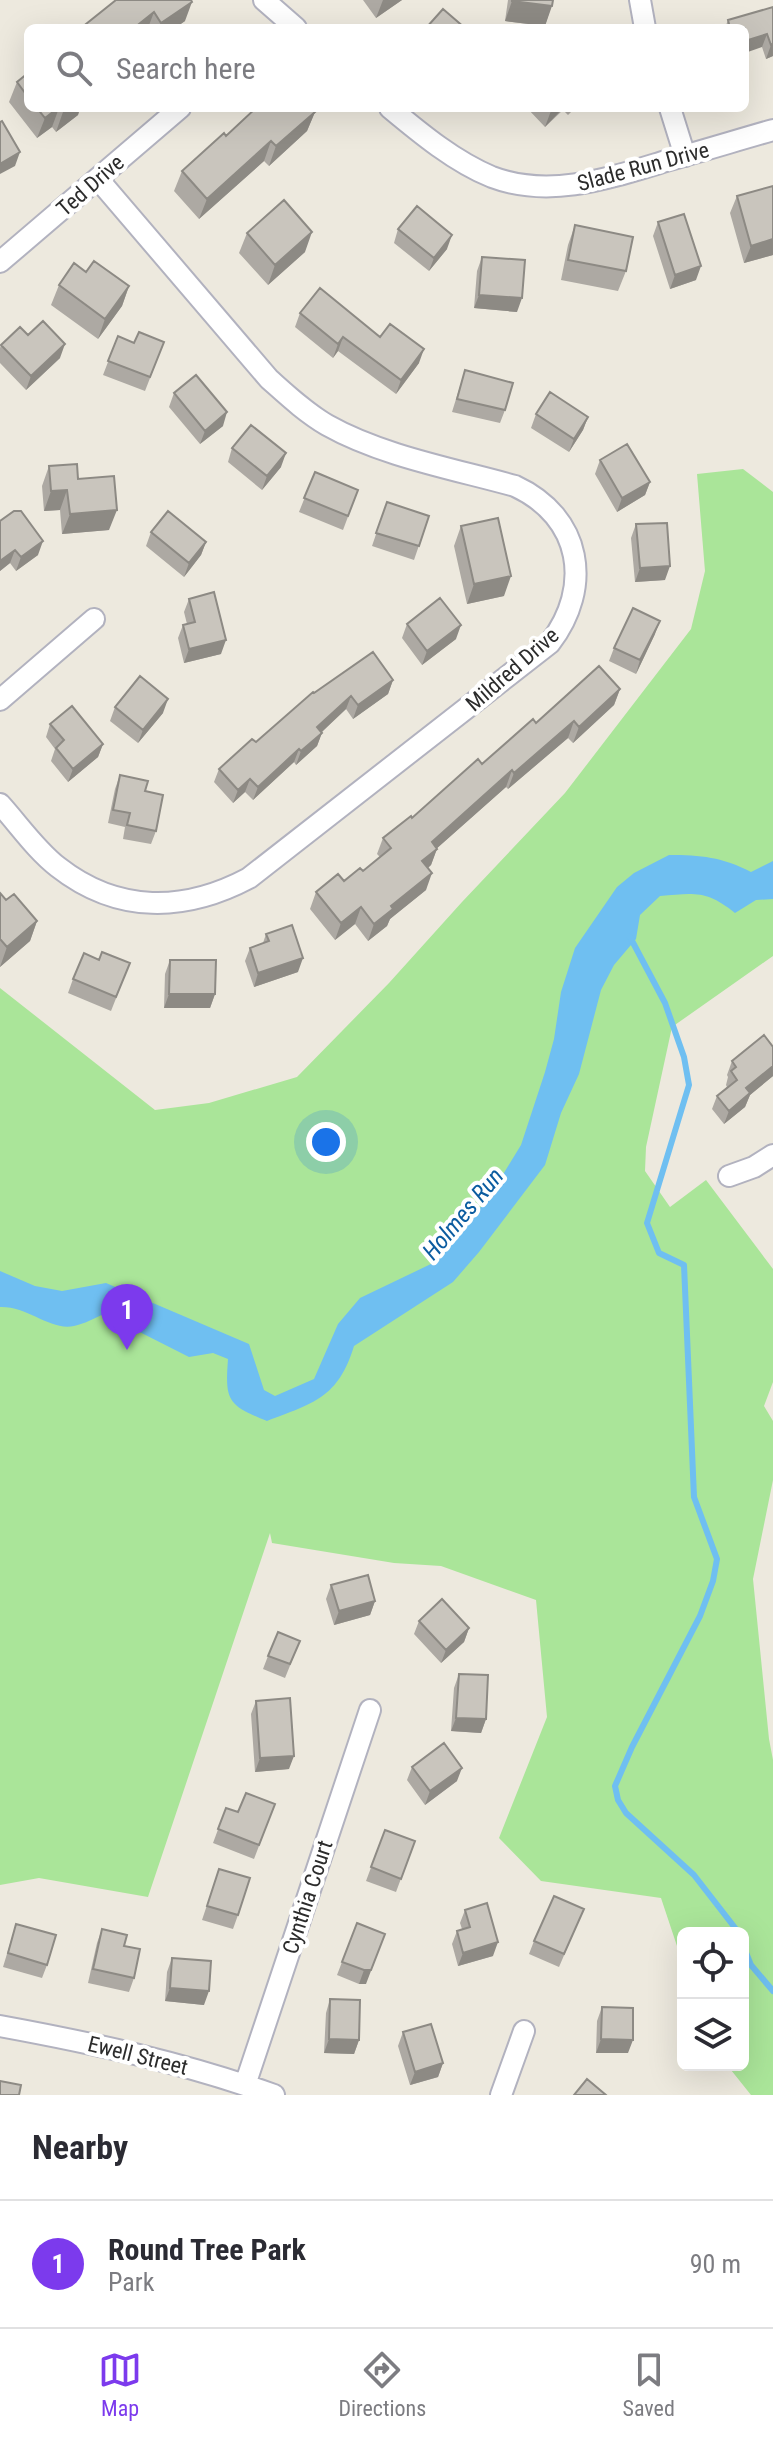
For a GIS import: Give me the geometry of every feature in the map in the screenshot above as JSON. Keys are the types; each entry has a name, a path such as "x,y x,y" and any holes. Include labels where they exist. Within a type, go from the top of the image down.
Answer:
{"street":[{"path":"264,0 284,24"},
{"path":"640,0 644,24"},
{"name":"Ted Drive","path":"0,262 175,112"},
{"name":"Slade Run Drive","path":"395,112 460,160 492,177 522,185 557,187 584,184 773,130"},
{"path":"671,112 685,156"},
{"name":"Mildred Drive","path":"0,804 59,868 82,884 108,895 137,902 168,904 198,900 225,891 249,878 550,643 563,625 574,596 577,573 573,550 564,528 549,508 515,486 365,443 327,425 296,403 269,379 98,179"},
{"path":"0,700 94,619"},
{"path":"729,1176 754,1167 773,1155"},
{"name":"Cynthia Court","path":"245,2085 370,1710"},
{"name":"Ewell Street","path":"0,2026 186,2066 274,2095"},
{"path":"501,2095 524,2031"}],"green space":[{"path":"743,469 773,492 773,956 672,1027 646,1147 645,1171 670,1207 706,1180 773,1269 773,1382 764,1406 773,1421 773,1480 753,1579 773,1760 773,2095 751,2095 732,2071 749,2071 749,1927 677,1927 677,1946 661,1898 541,1881 499,1838 547,1717 536,1600 441,1566 394,1563 272,1543 270,1533 148,1897 39,1878 0,1885 0,988 155,1110 209,1103 297,1077 565,793 691,629 705,571 697,474"}],"water":[{"path":"669,855 711,858 751,872 773,861 773,899 756,900 735,913 716,900 700,895 660,896 640,915 636,939 614,965 601,990 579,1074 561,1113 545,1165 453,1282 354,1346 340,1377 322,1396 267,1421 244,1410 231,1399 227,1384 228,1359 213,1353 189,1357 104,1314 82,1324 65,1327 20,1310 0,1307 0,1271 35,1286 62,1291 106,1283 249,1344 264,1390 275,1396 314,1379 338,1324 360,1298 433,1263 489,1197 521,1145 545,1072 561,992 575,948 617,887 634,873"}],"building":[{"path":"116,0 192,2 161,23 154,12 139,24 86,24"},
{"path":"512,0 553,0 552,6"},
{"path":"773,7 773,44 767,34 749,40 749,24 729,24 728,20"},
{"path":"443,9 460,24 430,24"},
{"path":"24,76 24,92 17,82"},
{"path":"252,112 315,112 276,146 271,141 207,199 182,171 224,133 226,136"},
{"path":"0,122 20,152 0,164"},
{"path":"773,186 773,239 751,246 737,196"},
{"path":"284,200 312,232 275,265 247,233"},
{"path":"417,206 452,235 434,258 398,229"},
{"path":"684,214 701,266 675,275 658,222"},
{"path":"575,225 633,237 626,271 568,260"},
{"path":"482,257 525,260 522,298 479,295"},
{"path":"94,261 129,286 105,319 59,285 74,263 86,272"},
{"path":"320,288 380,337 390,324 424,349 401,380 343,337 338,344 300,313"},
{"path":"43,321 65,344 31,376 1,345 20,327 28,335"},
{"path":"139,332 164,342 150,377 108,361 118,336 134,343"},
{"path":"465,370 513,383 505,410 457,399"},
{"path":"196,375 227,412 205,431 174,393"},
{"path":"550,392 588,417 574,439 536,414"},
{"path":"251,425 286,453 267,476 232,448"},
{"path":"627,444 650,482 622,498 600,460"},
{"path":"77,464 78,479 114,476 117,510 70,514 67,490 51,491 49,466"},
{"path":"315,472 358,490 348,516 304,498"},
{"path":"387,502 429,516 419,546 376,533"},
{"path":"14,511 21,511 43,541 21,557 15,550 0,561 0,521"},
{"path":"168,511 206,542 189,563 151,532"},
{"path":"498,518 511,576 474,584 461,526"},
{"path":"667,523 670,566 640,568 636,524"},
{"path":"214,592 226,640 189,649 183,625 195,622 189,599"},
{"path":"440,598 461,625 427,651 407,624"},
{"path":"633,608 660,621 640,660 614,648"},
{"path":"373,652 393,680 358,705 351,696 317,727 322,733 301,751 299,749 258,787 250,779 238,790 219,769 252,739 256,742 313,692"},
{"path":"599,666 620,689 579,727 574,721 514,773 512,770 432,842 437,849 422,861 432,873 391,906 393,909 374,924 361,907 341,923 316,892 338,874 344,881 360,868 363,871 391,848 383,838 412,818 478,759 482,764 533,719 536,723"},
{"path":"140,676 168,699 143,730 115,707"},
{"path":"72,706 103,744 73,769 56,748 64,740 50,724"},
{"path":"120,775 148,781 145,791 163,795 156,831 127,825 130,813 113,810"},
{"path":"0,893 6,900 14,894 37,921 7,947 0,939"},
{"path":"292,925 303,958 258,973 250,948 269,941 266,934"},
{"path":"102,952 130,963 116,997 73,979 84,953 99,960"},
{"path":"170,960 216,960 215,994 169,994"},
{"path":"764,1035 773,1047 773,1066 746,1088 750,1093 729,1111 717,1096 737,1080 731,1071 736,1067 732,1061"},
{"path":"368,1575 375,1601 339,1611 331,1585"},
{"path":"442,1599 469,1628 446,1650 419,1621"},
{"path":"278,1632 300,1641 290,1664 268,1656"},
{"path":"459,1674 488,1675 486,1719 456,1718"},
{"path":"290,1698 294,1756 260,1758 256,1701"},
{"path":"444,1743 462,1768 430,1791 412,1767"},
{"path":"246,1793 275,1804 259,1845 218,1829 226,1808 238,1812"},
{"path":"385,1830 415,1841 401,1879 371,1867"},
{"path":"219,1869 250,1878 238,1915 207,1906"},
{"path":"554,1896 584,1909 564,1954 534,1941"},
{"path":"487,1903 498,1942 463,1953 457,1931 470,1927 465,1910"},
{"path":"357,1923 385,1934 371,1970 342,1962"},
{"path":"16,1924 56,1935 47,1965 8,1953"},
{"path":"102,1929 127,1935 124,1946 140,1949 134,1978 93,1969"},
{"path":"172,1958 211,1961 209,1991 170,1988"},
{"path":"330,1999 360,2000 359,2040 329,2039"},
{"path":"602,2007 633,2008 633,2040 601,2039"},
{"path":"431,2024 443,2063 415,2072 403,2032"},
{"path":"587,2079 606,2095 574,2095"},
{"path":"0,2081 21,2085 19,2095 0,2095"}],"waterway":[{"path":"630,937 665,1003 684,1057 689,1085 647,1223 659,1253 684,1265 694,1497 717,1559 713,1581 700,1616 615,1786 618,1800 626,1813 694,1875 734,1927"},
{"path":"749,1960 773,1991"}],"place":[{"name":"Round Tree Park","path":"127,1350"}],"water label":[{"name":"Holmes Run","path":"463,1214"}]}
